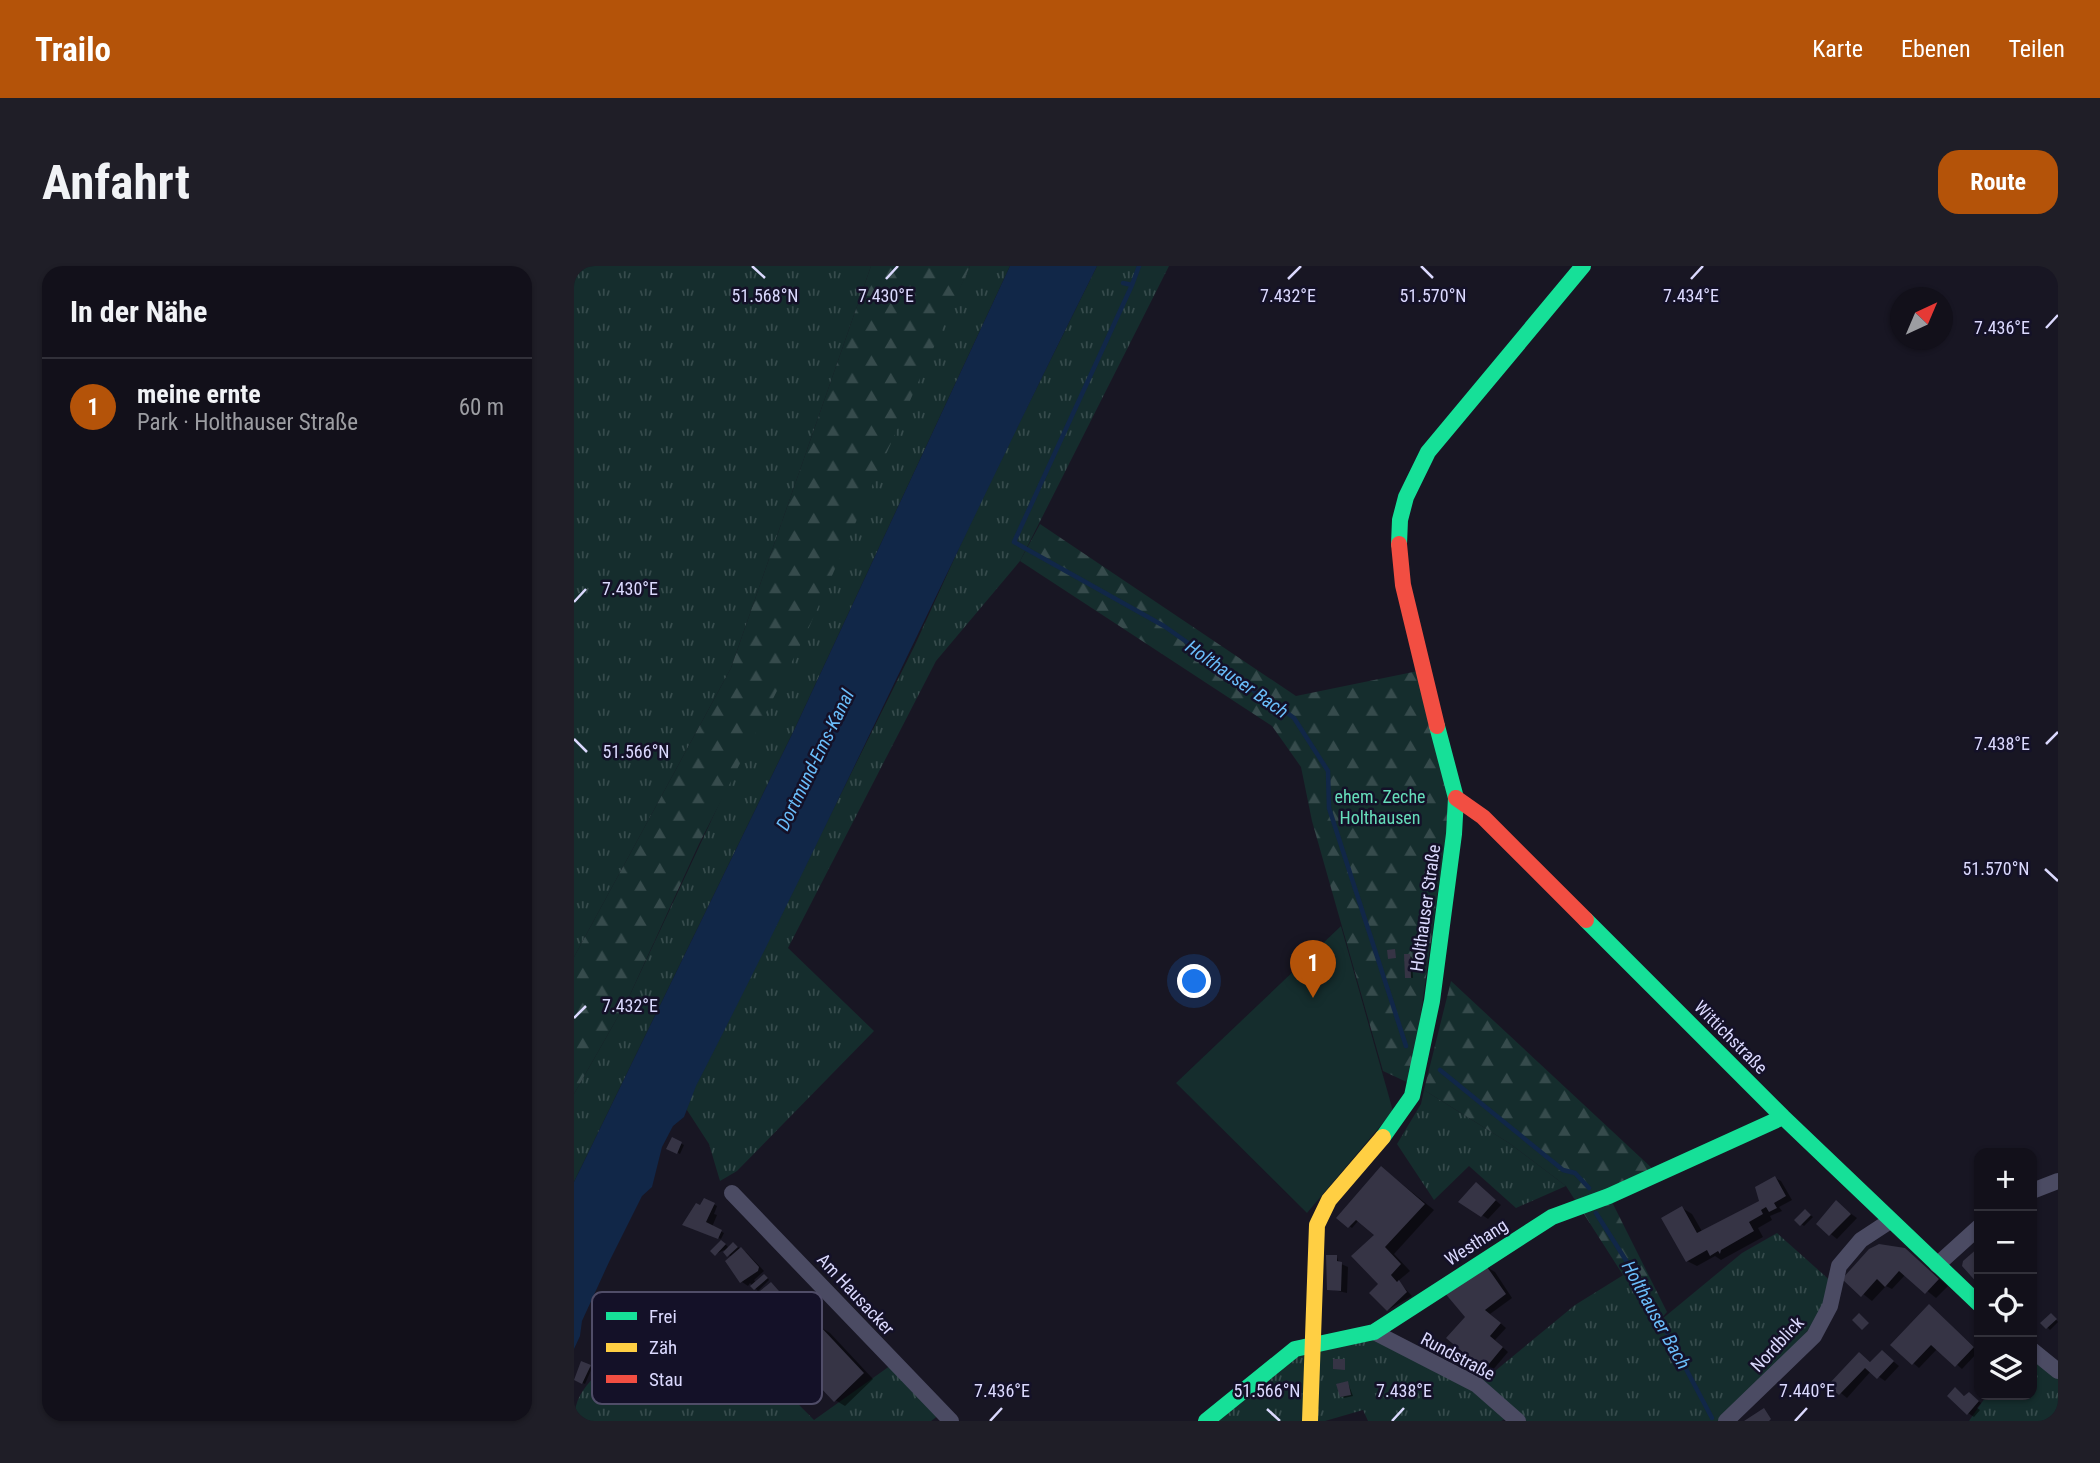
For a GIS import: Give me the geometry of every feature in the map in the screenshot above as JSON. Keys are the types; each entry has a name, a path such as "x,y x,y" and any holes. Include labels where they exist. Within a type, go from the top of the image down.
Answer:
{"street":[{"name":"Holthauser Straße","path":"1310,1421 1314,1250 1321,1215 1351,1173 1399,1118 1412,1096 1422,1061 1453,846 1456,798 1445,766 1403,585 1400,520 1414,477 1428,452 1583,266"},
{"name":"Wittichstraße","path":"1456,798 1502,836 1783,1117 1974,1299"},
{"name":"Westhang","path":"1206,1421 1295,1349 1312,1343 1374,1332 1552,1217 1609,1196 1783,1117"},
{"path":"2037,1189 2058,1181"},
{"name":"Am Hausacker","path":"732,1193 951,1421"},
{"name":"Nordblick","path":"1726,1421 1814,1336 1830,1307 1839,1266 1861,1240 1890,1221"},
{"path":"1937,1265 1974,1232"},
{"name":"Rundstraße","path":"1374,1332 1478,1385 1518,1421"},
{"path":"2037,1354 2058,1371"}],"green space":[{"path":"574,266 871,266 731,668 574,957"},
{"path":"871,266 970,266 806,634 699,844 628,999 574,1094 574,957 731,668"},
{"path":"970,266 1010,266 796,726 574,1182 574,1094 628,999"},
{"path":"1097,266 1169,266 1020,561 936,661 788,948 874,1031 737,1171 720,1181 709,1144 685,1107 915,645 980,502"},
{"name":"ehem. Zeche Holthausen","path":"1040,524 1296,696 1418,671 1451,799 1411,1084 1383,1071 1312,821 1301,767 1272,726 1020,561"},
{"path":"1341,926 1393,1111 1307,1213 1176,1083"},
{"path":"1451,981 1655,1171 1609,1196 1667,1312 1655,1325 1566,1186 1509,1143 1424,1090"},
{"path":"1424,1090 1509,1143 1566,1186 1516,1208 1469,1166 1434,1200 1397,1144 1421,1104"},
{"path":"1777,1233 1834,1284 1830,1306 1726,1421 1518,1421 1513,1415 1501,1421 1368,1421 1363,1410 1325,1421 1211,1421 1295,1349 1374,1332 1478,1385 1575,1305 1625,1274 1656,1324 1742,1253"},
{"path":"2037,1354 2058,1371 2058,1421 1969,1421 1984,1400 2037,1400"},
{"path":"894,1363 943,1412 931,1421 574,1421 576,1407 592,1380 592,1404 798,1404 814,1420"}],"water":[{"name":"Dortmund-Ems-Kanal","path":"1010,266 1097,266 696,1086 684,1117 673,1126 662,1147 652,1187 642,1196 595,1292 592,1292 592,1299 574,1349 574,1182 796,726"}],"building":[{"path":"1395,949 1396,958 1388,959 1387,950"},
{"path":"1404,954 1410,954 1411,978 1405,978"},
{"path":"672,1137 682,1142 677,1154 666,1149"},
{"path":"1381,1166 1425,1204 1385,1247 1401,1264 1391,1275 1397,1282 1399,1280 1407,1292 1387,1311 1369,1293 1378,1284 1351,1256 1374,1235 1356,1220 1348,1228 1336,1218"},
{"path":"1775,1176 1786,1196 1774,1203 1777,1208 1769,1212 1766,1207 1761,1210 1763,1214 1749,1222 1754,1231 1721,1250 1720,1254 1718,1251 1710,1256 1707,1250 1686,1262 1661,1218 1682,1206 1697,1233 1759,1201 1755,1187"},
{"path":"1476,1182 1496,1200 1481,1217 1458,1202"},
{"path":"704,1198 715,1203 706,1222 722,1230 718,1239 682,1225 696,1203 700,1205"},
{"path":"1836,1200 1851,1214 1829,1236 1816,1224"},
{"path":"1805,1209 1811,1215 1800,1226 1794,1220"},
{"path":"721,1240 726,1244 715,1256 710,1251"},
{"path":"733,1242 738,1247 727,1257 723,1252"},
{"path":"1879,1244 1905,1248 1939,1279 1925,1294 1899,1271 1885,1287 1877,1279 1861,1297 1842,1279 1869,1249"},
{"path":"741,1247 759,1267 758,1271 740,1283 725,1261"},
{"path":"1974,1251 1974,1279 1962,1266 1963,1261"},
{"path":"1326,1255 1337,1255 1337,1261 1342,1262 1341,1291 1327,1290"},
{"path":"1485,1264 1506,1294 1485,1310 1501,1323 1490,1336 1503,1347 1484,1370 1446,1338 1465,1317 1444,1292"},
{"path":"764,1274 768,1278 754,1290 750,1286"},
{"path":"771,1282 780,1292 759,1292"},
{"path":"1929,1304 1974,1347 1955,1367 1931,1345 1912,1365 1890,1345"},
{"path":"1859,1313 1869,1323 1862,1330 1852,1320"},
{"path":"2051,1313 2057,1319 2046,1329 2040,1323"},
{"path":"822,1328 864,1373 834,1402 822,1389"},
{"path":"1882,1350 1894,1361 1877,1379 1865,1368 1839,1395 1828,1385 1859,1352 1870,1362"},
{"path":"1333,1359 1345,1359 1345,1370 1333,1369"},
{"path":"581,1361 591,1365 582,1384 574,1380"},
{"path":"1348,1381 1351,1395 1340,1397 1336,1384"},
{"path":"1955,1387 1964,1396 1969,1392 1974,1400 1979,1401 1967,1415 1947,1396"},
{"path":"1764,1408 1771,1419 1769,1421 1744,1421"}],"waterway":[{"path":"1123,283 1132,285 1139,266"},
{"name":"Holthauser Bach","path":"1132,285 1014,542 1164,626 1198,650 1220,672 1242,679 1255,692 1294,718 1328,771 1329,808 1406,1046"},
{"name":"Holthauser Bach","path":"1440,1070 1563,1170 1575,1173 1589,1188"},
{"name":"Holthauser Bach","path":"1596,1213 1641,1284 1712,1418"}],"traffic: fast":[{"path":"1399,544 1400,520 1406,497 1428,452 1583,266"},
{"path":"1383,1137 1412,1096 1432,1001 1454,834 1456,798 1437,726"},
{"path":"1586,920 1783,1117 1974,1299"},
{"path":"1206,1421 1295,1349 1374,1332 1552,1217 1609,1196 1783,1117"}],"traffic: slow":[{"path":"1310,1421 1317,1225 1329,1200 1383,1137"}],"traffic: jam":[{"path":"1399,544 1403,585 1437,726"},
{"path":"1456,798 1483,817 1586,920"}],"place":[{"name":"meine ernte","path":"1313,998"}]}
